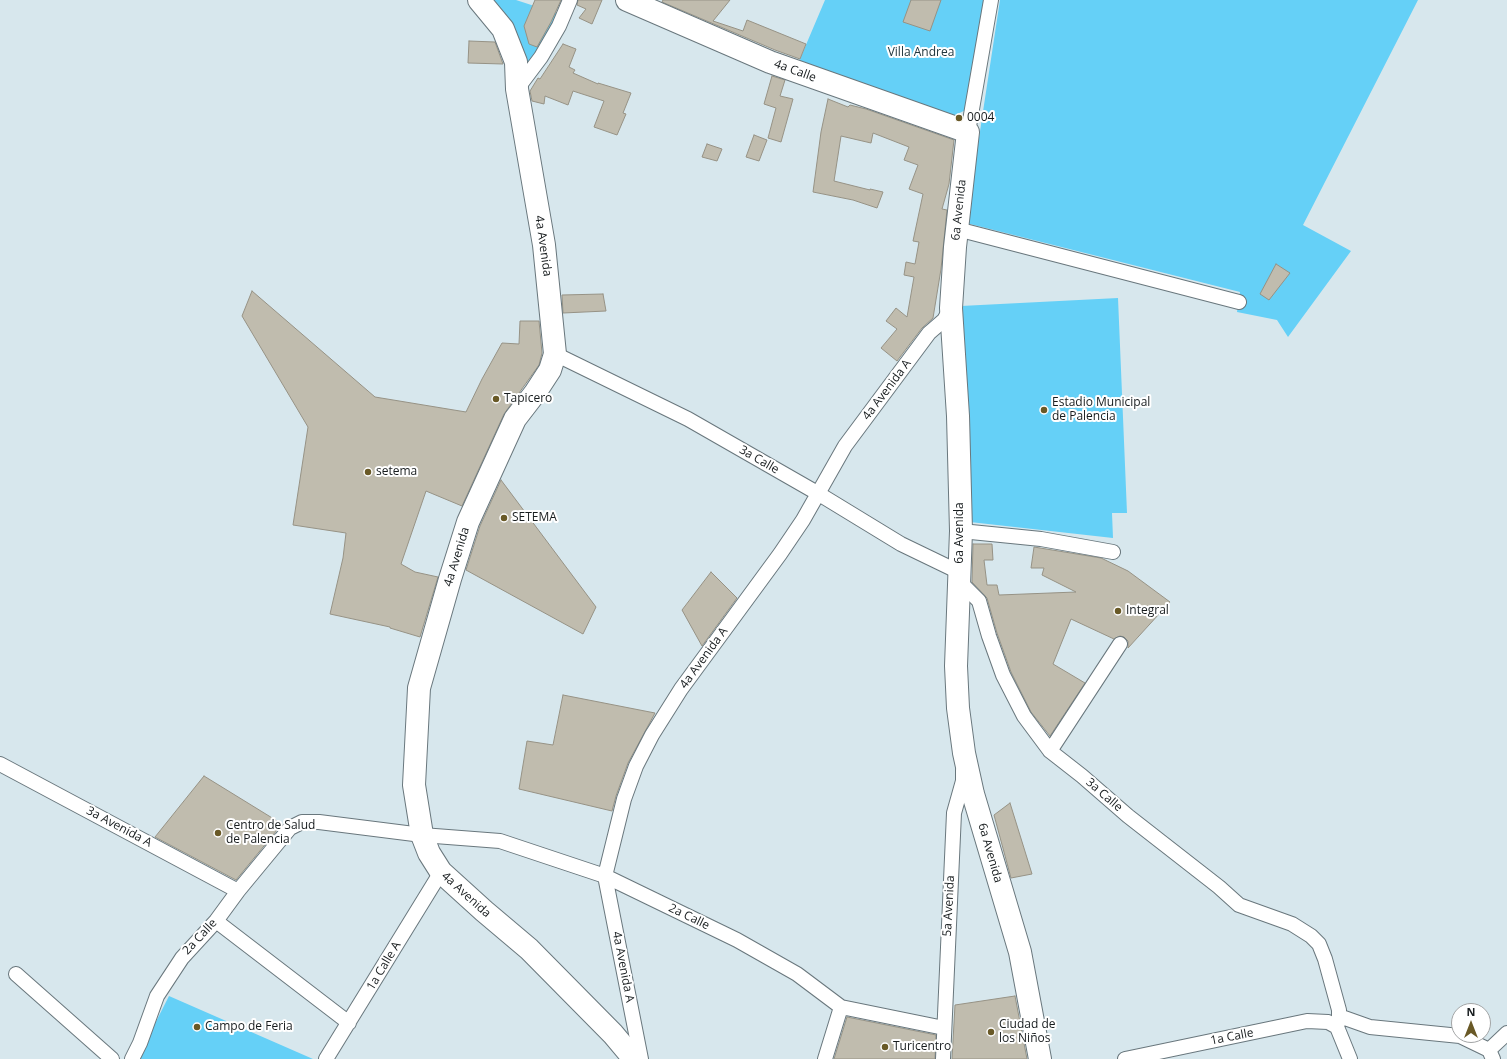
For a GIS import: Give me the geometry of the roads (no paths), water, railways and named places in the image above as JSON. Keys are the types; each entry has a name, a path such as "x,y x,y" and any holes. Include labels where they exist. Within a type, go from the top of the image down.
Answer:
{"main road":[{"name":"4a Avenida","path":"479,0 503,29 516,62 517,89 544,245 555,354 550,370 536,393 515,419 468,522 419,688 414,785 422,835 429,853 441,872 484,911 529,948 613,1034 634,1059"},
{"name":"4a Calle","path":"627,0 770,62 968,132"},
{"name":"6a Avenida","path":"968,132 957,229 951,308 958,416 961,531 956,666 958,708 964,742 964,754 973,794 1020,952 1040,1059"}],"street":[{"path":"517,89 541,57 559,26 570,0"},
{"name":"6a Avenida","path":"968,132 991,0"},
{"path":"957,229 1239,302"},
{"name":"4a Avenida A","path":"641,1059 605,876 624,799 636,766 652,735 682,689 780,554 818,494 845,446 929,333 944,320 951,308"},
{"name":"3a Calle","path":"555,354 688,419 959,577 979,602 1003,675 1024,716 1050,751 1082,776 1128,816 1218,887 1239,906 1292,924 1311,936 1318,944 1325,959 1338,1022"},
{"path":"961,531 1041,539 1113,552"},
{"path":"1050,751 1120,644"},
{"name":"5a Avenida","path":"942,1059 954,813 963,780 964,754"},
{"name":"3a Avenida A","path":"0,764 238,891"},
{"name":"2a Calle","path":"132,1059 157,996 182,958 216,921 238,891 290,828 302,822 319,822 422,835 500,841 605,876 737,940 797,974 841,1007 944,1028"},
{"name":"1a Calle A","path":"326,1059 350,1023 441,872"},
{"path":"216,921 350,1023"},
{"path":"16,974 112,1059"},
{"path":"825,1059 841,1007"},
{"name":"1a Calle","path":"1125,1059 1307,1021 1338,1022 1370,1027 1460,1036 1491,1055 1507,1033"},
{"path":"1338,1022 1350,1059"}],"place":[{"name":"0004","path":"959,118"},
{"name":"Tapicero","path":"496,399"},
{"name":"Estadio Municipal de Palencia","path":"1044,410"},
{"name":"setema","path":"368,472"},
{"name":"SETEMA","path":"504,518"},
{"name":"Integral","path":"1118,611"},
{"name":"Centro de Salud de Palencia","path":"218,833"},
{"name":"Campo de Feria","path":"197,1027"},
{"name":"Ciudad de los Niños","path":"991,1032"},
{"name":"Turicentro","path":"885,1047"}],"park label":[{"name":"Villa Andrea","path":"921,53"}]}
